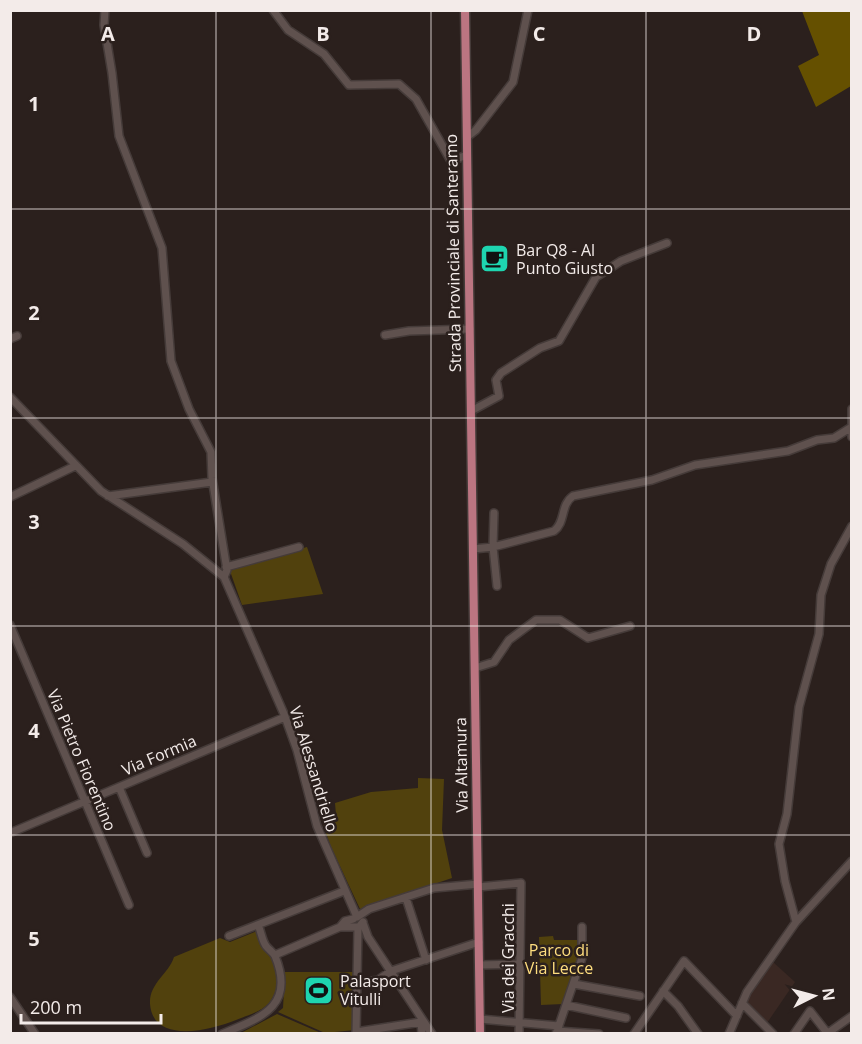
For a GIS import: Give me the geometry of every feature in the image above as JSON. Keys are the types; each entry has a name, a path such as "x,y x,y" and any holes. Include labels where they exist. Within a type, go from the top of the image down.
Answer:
{"main road":[{"name":"Strada Provinciale di Santeramo","path":"465,10 467,314 470,329 472,495"},
{"name":"Via Altamura","path":"472,495 480,1034"}],"street":[{"path":"10,397 75,466 108,496 190,549 224,577 226,567 212,482 209,447 189,409 171,361 162,248 119,136 112,66 104,25 105,10"},
{"path":"273,10 288,30 324,54 349,85 399,84 416,99 451,161 467,155"},
{"path":"467,137 476,130 513,82 528,10"},
{"path":"471,411 498,396 496,380 501,373 540,348 559,341 596,277 621,261 667,243"},
{"path":"384,335 409,331 470,329"},
{"path":"852,409 850,428 852,436"},
{"path":"473,549 493,547 554,531 560,525 565,504 573,496 652,480 695,465 788,451 817,440 834,438 850,428"},
{"path":"10,496 75,466"},
{"path":"108,496 212,482"},
{"path":"494,513 493,547 496,586"},
{"path":"796,922 779,844 787,814 799,707 819,634 821,595 831,564 852,526"},
{"path":"226,567 299,547"},
{"name":"Via Alessandriello","path":"224,577 285,717 297,750 317,826 357,921 432,1034"},
{"path":"475,668 494,662 508,640 536,620 560,620 588,638 630,626"},
{"name":"Via Pietro Fiorentino","path":"10,625 129,905"},
{"name":"Via Formia","path":"10,832 285,717"},
{"path":"119,787 147,853"},
{"path":"732,1032 747,992 796,922 852,861"},
{"name":"Via dei Gracchi","path":"478,885 521,883 521,1022 519,1034"},
{"path":"275,955 357,921 369,909 445,885 478,885"},
{"path":"229,936 344,891"},
{"path":"406,898 426,960"},
{"path":"357,921 356,1033 382,1031 422,1021 422,1034"},
{"path":"222,1034 236,1031 266,1014 276,1005 280,980 275,955 266,946 258,925"},
{"path":"557,1030 582,958 582,927"},
{"path":"357,984 378,980 391,971 479,942"},
{"path":"634,1034 684,961 737,1016"},
{"path":"479,965 520,964"},
{"path":"574,984 640,996"},
{"path":"663,991 678,1006 698,1034"},
{"path":"10,997 35,1034"},
{"path":"742,1004 772,1034"},
{"path":"566,1005 626,1018"},
{"path":"794,1034 810,1011 828,1033 852,1016"},
{"path":"480,1019 521,1022 557,1030 598,1034"}],"shaded area":[{"path":"802,11 851,11 851,86 816,107 798,66 819,55"},
{"path":"773,962 795,982 767,1023 745,1002"}],"green space":[{"path":"307,547 323,594 242,605 230,571 232,568"},
{"path":"418,778 444,779 442,830 452,878 360,909 331,847 321,819 336,815 335,803 371,792 418,788"},
{"path":"257,931 273,959 278,977 273,998 262,1009 225,1024 198,1030 171,1030 161,1025 153,1017 150,1004 152,990 174,957 220,938 230,942"},
{"name":"Parco di Via Lecce","path":"553,936 554,940 579,940 579,958 563,1004 541,1005 539,937"},
{"name":"Palasport Vitulli","path":"285,972 354,972 355,1030 325,1033 278,1012 283,1008"},
{"path":"277,1014 321,1033 241,1033"}],"place":[{"name":"Bar Q8 - Al Punto Giusto","path":"495,259"},
{"name":"Palasport Vitulli","path":"319,990"}]}
